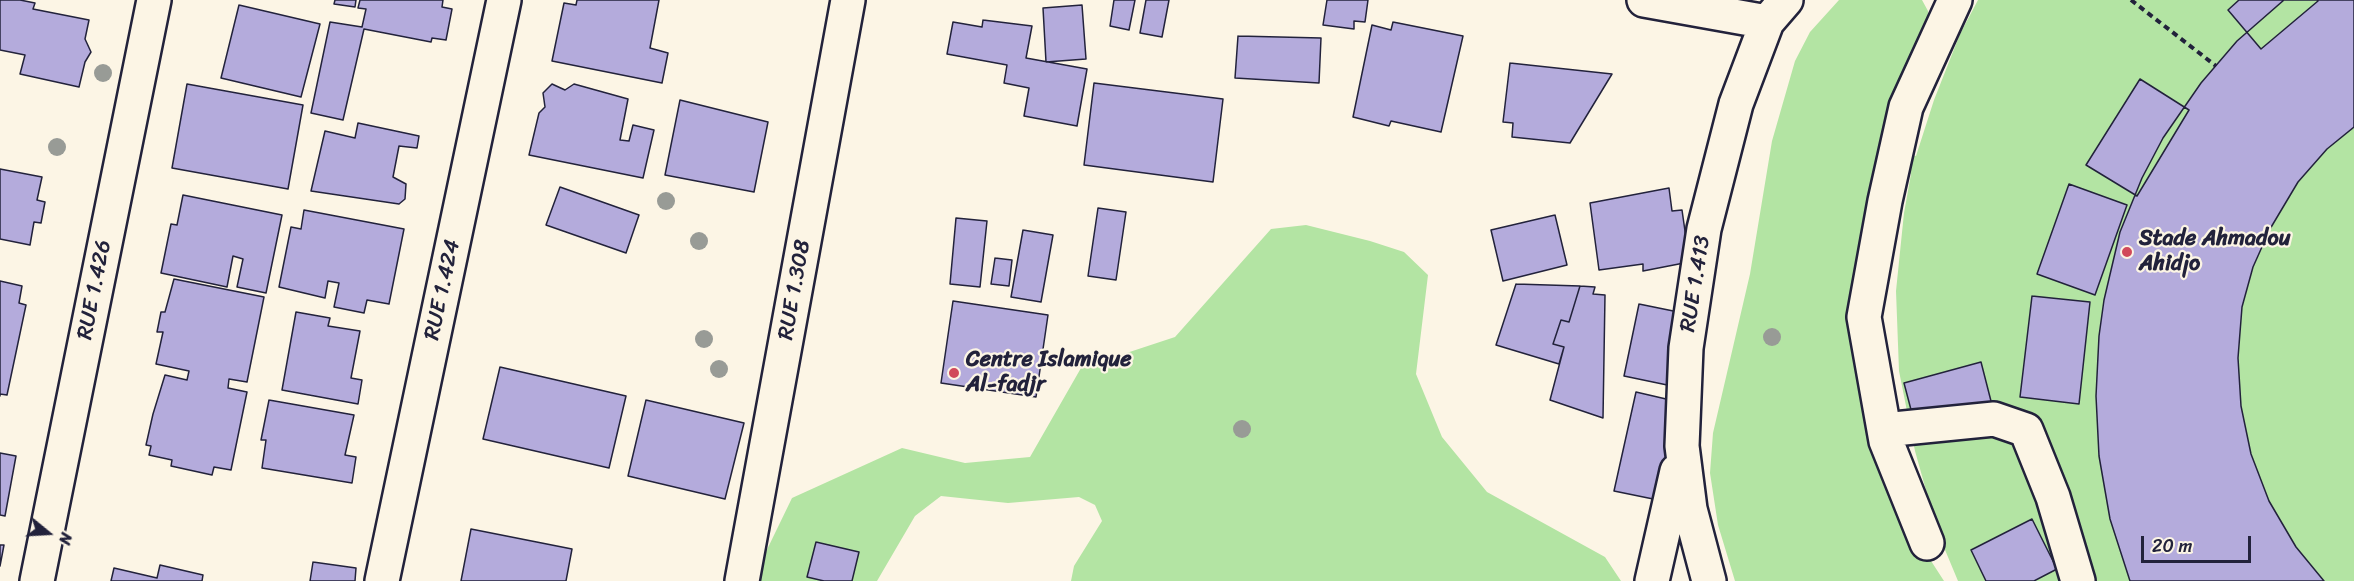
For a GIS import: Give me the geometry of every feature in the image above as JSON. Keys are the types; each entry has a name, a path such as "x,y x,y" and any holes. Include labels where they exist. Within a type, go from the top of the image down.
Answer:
{"street":[{"name":"RUE 1.426","path":"37,581 154,0"},
{"name":"RUE 1.424","path":"382,581 504,0"},
{"name":"RUE 1.308","path":"742,581 848,0"},
{"path":"1644,0 1776,11"},
{"path":"1927,543 1884,430 1864,317 1885,201 1906,107 1955,0"},
{"name":"RUE 1.413","path":"1709,581 1689,510 1682,446 1686,348 1704,229 1736,104 1776,11"},
{"path":"1884,430 1994,419 2026,430 2053,497 2078,581"},
{"path":"1652,581 1682,446"}],"path":[{"path":"2131,0 2216,66"}],"green space":[{"path":"1839,0 1922,0 1928,11 1927,50 1894,185 1882,323 1892,375 1891,428 1913,533 1944,581 1735,581 1718,525 1710,473 1713,433 1750,274 1772,141 1795,61 1810,32"},
{"name":"Stade Ahmadou Ahidjo","path":"1978,0 2354,0 2354,581 1958,581 1938,533 1915,451 1899,371 1896,291 1904,213 1911,174 1907,172 1911,155 1916,156 1934,100 1960,34"},
{"path":"1306,225 1404,252 1428,275 1416,374 1442,437 1487,492 1605,557 1621,581 1071,581 1074,566 1102,521 1095,505 1079,497 1008,503 941,496 915,516 877,581 760,581 761,562 792,498 902,448 965,463 1030,457 1081,368 1175,337 1271,229"}],"building":[{"path":"0,0 35,3 33,9 89,20 85,39 91,52 85,62 79,87 20,74 25,55 0,50"},
{"path":"335,0 356,0 355,7 334,4"},
{"path":"360,0 443,0 442,7 452,9 446,40 432,38 431,42 364,29 343,120 311,113 330,22 362,27 366,9 358,8"},
{"path":"577,0 659,0 650,48 668,53 662,83 552,61 564,3 576,5"},
{"path":"1114,0 1135,0 1129,30 1110,26"},
{"path":"1146,0 1169,0 1162,37 1140,33"},
{"path":"1327,0 1368,0 1365,22 1354,21 1354,29 1323,25"},
{"path":"2239,0 2318,1 2261,49 2228,10"},
{"path":"2284,0 2354,0 2354,127 2327,149 2298,182 2270,229 2253,267 2242,307 2238,358 2241,406 2251,454 2269,501 2296,547 2324,581 2130,581 2110,519 2099,456 2096,396 2099,336 2104,300 2120,232 2142,178 2163,138 2201,83 2237,41"},
{"path":"239,5 320,24 301,97 221,78"},
{"path":"1082,5 1086,59 1046,62 1043,8"},
{"path":"983,20 1032,26 1026,58 1087,69 1077,126 1024,116 1029,88 1004,83 1007,65 947,54 953,22 982,27"},
{"path":"1393,22 1463,36 1441,132 1391,121 1389,126 1353,117 1372,25 1391,30"},
{"path":"1238,36 1321,38 1319,83 1235,78"},
{"path":"1510,63 1612,74 1570,143 1512,137 1513,123 1503,122"},
{"path":"2140,79 2189,110 2137,196 2086,165"},
{"path":"1094,83 1223,99 1213,182 1084,165"},
{"path":"187,84 303,105 288,189 172,168"},
{"path":"552,84 565,90 574,84 628,99 620,140 629,141 633,125 654,130 643,178 529,155 539,113 545,107 543,93"},
{"path":"680,100 768,122 754,192 665,175"},
{"path":"358,123 419,136 417,148 399,146 393,177 406,184 405,199 399,204 311,191 325,131 355,138"},
{"path":"0,169 42,177 37,200 45,202 41,223 34,222 30,245 0,239"},
{"path":"2069,184 2127,205 2095,295 2037,274"},
{"path":"560,187 639,215 626,253 546,225"},
{"path":"1669,188 1672,211 1682,210 1688,252 1683,253 1684,263 1643,271 1643,264 1599,270 1590,203"},
{"path":"183,195 282,215 266,293 237,287 243,259 233,256 227,287 161,273 171,224 177,225"},
{"path":"1098,208 1126,212 1116,280 1088,276"},
{"path":"304,210 404,229 389,304 367,300 364,313 334,307 339,283 328,281 325,298 279,287 291,227 301,229"},
{"path":"1555,215 1567,265 1503,281 1491,230"},
{"path":"956,218 987,221 980,287 950,284"},
{"path":"1023,230 1053,235 1041,302 1011,297"},
{"path":"995,258 1012,260 1009,286 991,284"},
{"path":"174,279 264,297 247,382 229,379 228,388 247,392 231,470 214,467 212,475 171,466 172,460 149,455 151,446 146,445 165,375 187,380 189,371 156,364 163,332 157,332 161,312 165,312"},
{"path":"0,281 22,286 19,303 26,305 7,395 0,394"},
{"path":"1516,284 1580,286 1569,322 1561,320 1553,344 1564,347 1559,364 1496,345"},
{"path":"1580,286 1595,287 1593,294 1605,295 1603,418 1550,400 1564,347 1553,344 1561,320 1569,322"},
{"path":"2032,296 2090,302 2079,404 2020,397"},
{"path":"953,301 1048,315 1036,397 941,383"},
{"path":"1639,304 1688,314 1672,386 1624,376"},
{"path":"296,312 330,318 328,326 360,331 351,378 362,380 358,404 282,390"},
{"path":"1981,362 1992,405 1915,425 1904,383"},
{"path":"500,367 626,396 609,468 483,439"},
{"path":"1636,392 1679,402 1658,500 1614,491"},
{"path":"269,400 354,415 345,455 356,457 352,483 262,468 266,440 261,440"},
{"path":"646,400 744,423 725,499 628,476"},
{"path":"0,453 16,456 5,516 0,515"},
{"path":"2032,519 2057,569 2034,581 1986,581 1971,550"},
{"path":"471,529 572,549 566,581 461,581"},
{"path":"816,542 859,552 852,581 824,581 807,577"},
{"path":"0,545 4,545 0,566"},
{"path":"313,562 356,568 355,581 310,581"},
{"path":"160,565 203,575 202,581 111,581 114,568 157,578"}],"place":[{"name":"Stade Ahmadou Ahidjo","path":"2127,252"},
{"name":"Centre Islamique Al-fadjr","path":"954,373"}]}
